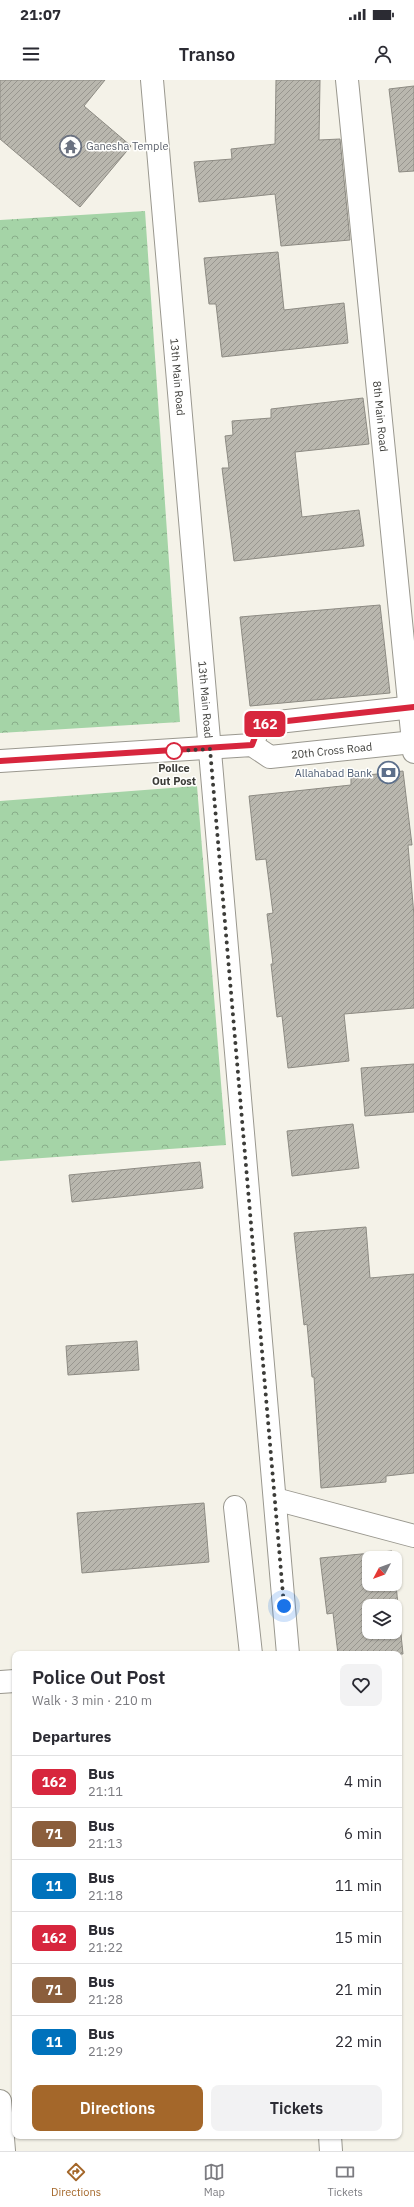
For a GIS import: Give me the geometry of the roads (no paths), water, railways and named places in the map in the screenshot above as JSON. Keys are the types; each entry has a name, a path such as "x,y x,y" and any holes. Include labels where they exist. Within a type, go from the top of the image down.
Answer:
{"street":[{"name":"13th Main Road","path":"152,80 275,1498 284,1651"},
{"name":"8th Main Road","path":"348,80 405,557 414,746"},
{"path":"0,761 210,749 252,745 260,724 412,707"},
{"name":"20th Cross Road","path":"252,745 270,757 414,746"},
{"path":"275,1498 414,1536"},
{"path":"235,1507 251,1651"},
{"path":"0,1682 12,1681"},
{"path":"0,2100 4,2151"},
{"path":"330,2139 331,2151"}],"place":[{"name":"Ganesha Temple","path":"70,146"},
{"name":"Police Out Post","path":"174,751"},
{"name":"Allahabad Bank","path":"388,773"}]}
